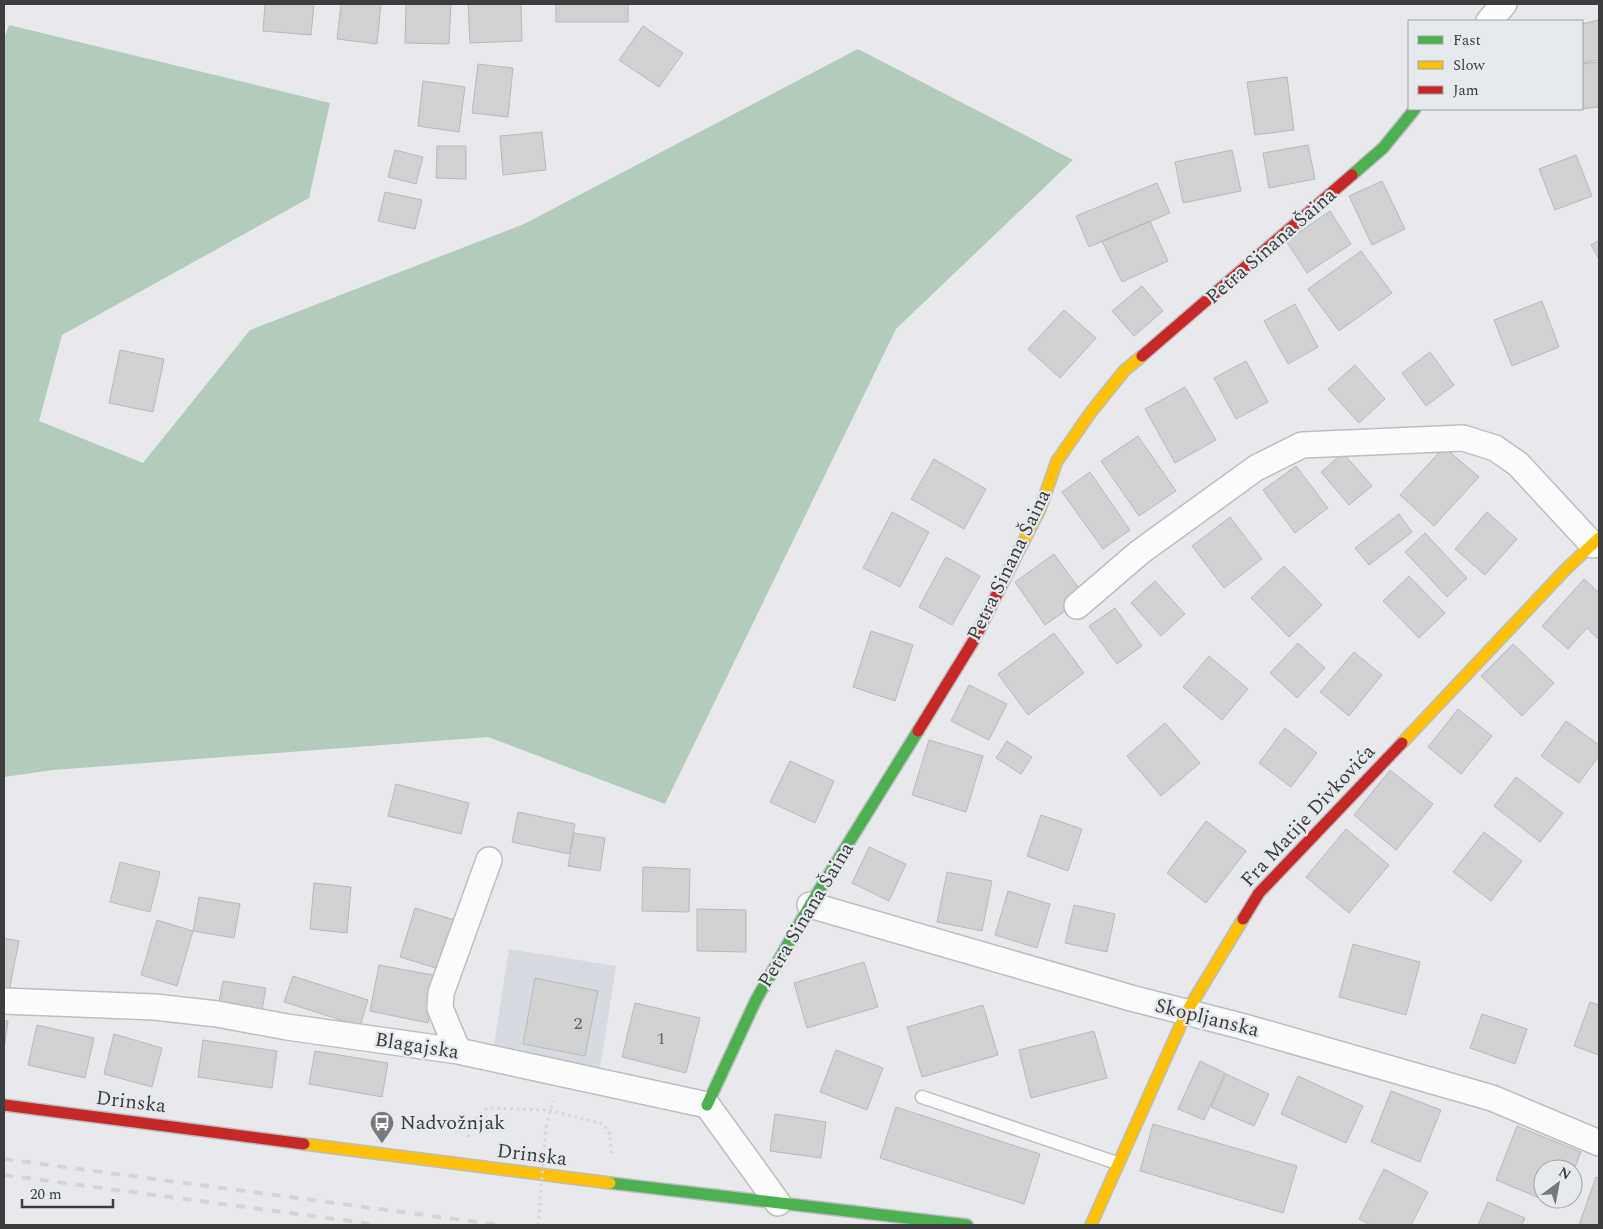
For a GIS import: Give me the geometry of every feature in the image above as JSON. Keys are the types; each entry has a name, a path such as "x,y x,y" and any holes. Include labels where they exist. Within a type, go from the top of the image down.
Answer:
{"street":[{"path":"1490,20 1504,4"},
{"name":"Petra Sinana Šaina","path":"707,1105 756,1000 810,905 974,640 1040,509 1057,461 1091,412 1124,371 1183,323 1383,148 1414,110"},
{"path":"1077,606 1140,552 1256,468 1302,445 1463,438 1495,448 1518,464 1596,542"},
{"name":"Fra Matije Divkovića","path":"1091,1225 1117,1163 1186,1013 1260,892 1566,569 1596,542"},
{"path":"458,1051 440,1008 441,993 489,860"},
{"name":"Skopljanska","path":"810,905 1186,1013 1241,1026 1492,1098 1599,1143"},
{"name":"Blagajska","path":"4,1001 155,1007 458,1051 707,1105"},
{"name":"Drinska","path":"4,1105 778,1203 967,1225"},
{"path":"707,1105 778,1203"}],"lane":[{"path":"922,1097 1117,1163"}],"path":[{"path":"477,1118 487,1108 549,1110 603,1124 610,1134"},
{"path":"538,1225 546,1127"}],"shaded area":[{"path":"509,949 616,966 599,1075 492,1058"}],"green space":[{"path":"9,25 330,103 309,198 62,335 39,421 143,463 250,330 524,224 858,49 1073,160 896,329 665,804 488,737 53,770 4,777 4,39"}],"building":[{"path":"265,4 314,4 311,35 263,31"},
{"path":"341,4 381,4 377,44 337,39"},
{"path":"406,4 451,4 449,44 405,43"},
{"path":"468,4 521,4 522,41 470,43"},
{"path":"556,4 628,4 628,22 556,22"},
{"path":"1599,20 1599,60 1583,63 1583,24"},
{"path":"643,26 683,53 659,87 619,60"},
{"path":"1599,62 1599,107 1583,109 1583,64"},
{"path":"478,64 513,68 508,117 472,113"},
{"path":"1287,77 1294,130 1255,135 1247,82"},
{"path":"423,81 465,87 459,132 418,126"},
{"path":"542,132 546,170 503,175 500,136"},
{"path":"1308,145 1315,179 1269,188 1263,153"},
{"path":"437,146 466,146 466,179 436,178"},
{"path":"395,150 423,157 416,184 388,177"},
{"path":"1232,150 1241,191 1183,203 1175,162"},
{"path":"1576,155 1592,196 1555,210 1539,169"},
{"path":"1382,181 1405,229 1372,245 1349,196"},
{"path":"1157,183 1170,213 1089,247 1076,216"},
{"path":"385,192 422,200 415,229 378,221"},
{"path":"1330,211 1351,244 1307,273 1286,241"},
{"path":"1150,221 1168,261 1122,282 1102,241"},
{"path":"1599,240 1599,259 1591,245"},
{"path":"1361,251 1392,293 1339,331 1308,289"},
{"path":"1142,286 1163,311 1134,336 1112,311"},
{"path":"1542,301 1559,347 1512,366 1494,320"},
{"path":"1295,304 1318,347 1288,364 1264,321"},
{"path":"1064,310 1096,338 1060,378 1028,349"},
{"path":"120,350 164,359 153,412 109,403"},
{"path":"1430,352 1454,385 1426,406 1402,373"},
{"path":"1246,361 1268,402 1236,419 1214,378"},
{"path":"1355,365 1385,399 1359,423 1328,389"},
{"path":"1185,387 1216,440 1175,463 1145,409"},
{"path":"1138,436 1176,491 1139,516 1101,461"},
{"path":"1444,447 1479,477 1434,526 1400,495"},
{"path":"1343,453 1372,486 1349,505 1321,472"},
{"path":"934,459 986,489 964,529 911,499"},
{"path":"1296,466 1328,508 1295,533 1263,490"},
{"path":"1090,472 1130,530 1103,549 1062,492"},
{"path":"892,512 929,532 900,587 863,568"},
{"path":"1487,512 1517,539 1485,575 1455,549"},
{"path":"1399,514 1412,532 1369,565 1355,548"},
{"path":"1230,517 1262,559 1224,588 1192,546"},
{"path":"1425,533 1467,578 1447,597 1405,552"},
{"path":"1054,554 1085,597 1045,625 1015,582"},
{"path":"946,557 980,576 952,625 919,607"},
{"path":"1284,566 1322,605 1289,637 1251,598"},
{"path":"1409,576 1445,613 1419,638 1383,601"},
{"path":"1584,579 1599,593 1599,640 1587,628 1568,649 1542,626"},
{"path":"1155,581 1185,614 1161,636 1131,603"},
{"path":"1115,608 1142,646 1117,664 1089,626"},
{"path":"871,631 913,645 895,701 853,687"},
{"path":"1054,633 1084,673 1028,715 998,674"},
{"path":"1298,643 1325,668 1297,698 1270,673"},
{"path":"1513,644 1554,683 1522,716 1481,676"},
{"path":"1354,652 1382,675 1349,716 1320,692"},
{"path":"1209,656 1248,689 1222,720 1183,687"},
{"path":"969,685 1007,704 989,740 951,721"},
{"path":"1458,709 1492,736 1461,774 1428,747"},
{"path":"1566,721 1599,745 1599,756 1579,783 1541,756"},
{"path":"1165,723 1200,763 1161,796 1127,756"},
{"path":"1285,728 1317,753 1291,787 1259,763"},
{"path":"929,740 983,756 966,812 912,795"},
{"path":"1007,741 1032,757 1021,774 996,758"},
{"path":"790,761 834,781 815,823 770,802"},
{"path":"1390,770 1433,804 1396,850 1354,815"},
{"path":"1516,777 1563,813 1540,842 1494,806"},
{"path":"396,784 469,803 461,834 388,816"},
{"path":"518,812 575,824 569,854 512,842"},
{"path":"1041,815 1082,829 1068,871 1027,856"},
{"path":"1206,821 1246,851 1206,903 1167,873"},
{"path":"1346,829 1389,865 1349,913 1306,877"},
{"path":"1484,832 1522,861 1491,901 1453,872"},
{"path":"574,833 605,838 600,871 568,866"},
{"path":"869,847 906,864 889,901 852,883"},
{"path":"120,862 160,872 150,912 110,902"},
{"path":"643,867 690,869 689,912 642,911"},
{"path":"947,872 992,881 982,931 937,922"},
{"path":"314,883 351,887 347,933 310,929"},
{"path":"1008,891 1050,904 1037,948 995,935"},
{"path":"199,897 240,904 234,938 193,931"},
{"path":"1074,905 1115,914 1107,952 1065,943"},
{"path":"415,908 458,921 442,970 400,957"},
{"path":"697,909 746,910 746,952 697,951"},
{"path":"157,920 193,931 177,986 141,975"},
{"path":"4,938 19,941 9,991 4,990"},
{"path":"1353,944 1420,962 1406,1015 1339,997"},
{"path":"864,962 878,1007 807,1028 794,983"},
{"path":"379,965 438,976 428,1023 370,1011"},
{"path":"293,976 368,1000 360,1026 284,1002"},
{"path":"535,978 598,991 585,1056 523,1044"},
{"path":"223,981 266,988 261,1015 218,1007"},
{"path":"1590,1002 1599,1005 1599,1055 1574,1046"},
{"path":"635,1003 700,1018 686,1073 622,1057"},
{"path":"983,1005 998,1055 922,1077 907,1027"},
{"path":"1482,1014 1527,1029 1515,1064 1470,1048"},
{"path":"4,1020 8,1021 4,1049"},
{"path":"37,1025 94,1038 85,1078 28,1065"},
{"path":"1094,1031 1107,1078 1031,1098 1019,1050"},
{"path":"114,1034 162,1048 152,1087 104,1074"},
{"path":"203,1040 277,1051 272,1088 198,1077"},
{"path":"836,1050 883,1068 867,1110 820,1092"},
{"path":"315,1051 388,1063 382,1097 309,1084"},
{"path":"1200,1061 1225,1073 1204,1120 1178,1109"},
{"path":"1226,1074 1269,1094 1254,1126 1211,1107"},
{"path":"1298,1076 1363,1106 1346,1143 1281,1114"},
{"path":"1391,1091 1441,1110 1420,1162 1371,1142"},
{"path":"896,1107 1040,1154 1024,1204 880,1158"},
{"path":"775,1114 826,1122 821,1158 770,1151"},
{"path":"1153,1124 1297,1166 1283,1213 1140,1171"},
{"path":"1517,1126 1581,1152 1578,1159 1533,1159 1533,1195 1496,1180"},
{"path":"1384,1169 1428,1192 1411,1225 1371,1225 1359,1219"},
{"path":"1596,1177 1599,1178 1599,1225 1579,1225"},
{"path":"1488,1202 1525,1218 1522,1225 1478,1225"}],"railway":[{"path":"4,1159 500,1225"},
{"path":"4,1175 380,1225"}],"traffic: fast":[{"path":"1352,175 1383,148 1414,110"},
{"path":"707,1105 756,1000 810,905 918,731"},
{"path":"610,1183 967,1225"}],"traffic: slow":[{"path":"1013,562 1040,509 1057,461 1091,412 1124,371 1142,356"},
{"path":"1402,743 1566,569 1599,538"},
{"path":"1091,1225 1186,1013 1243,919"},
{"path":"304,1144 610,1183"}],"traffic: jam":[{"path":"1142,356 1352,175"},
{"path":"918,731 974,640 1013,562"},
{"path":"1243,919 1259,893 1402,743"},
{"path":"4,1105 304,1144"}],"place":[{"name":"Nadvožnjak","path":"382,1144"}]}
